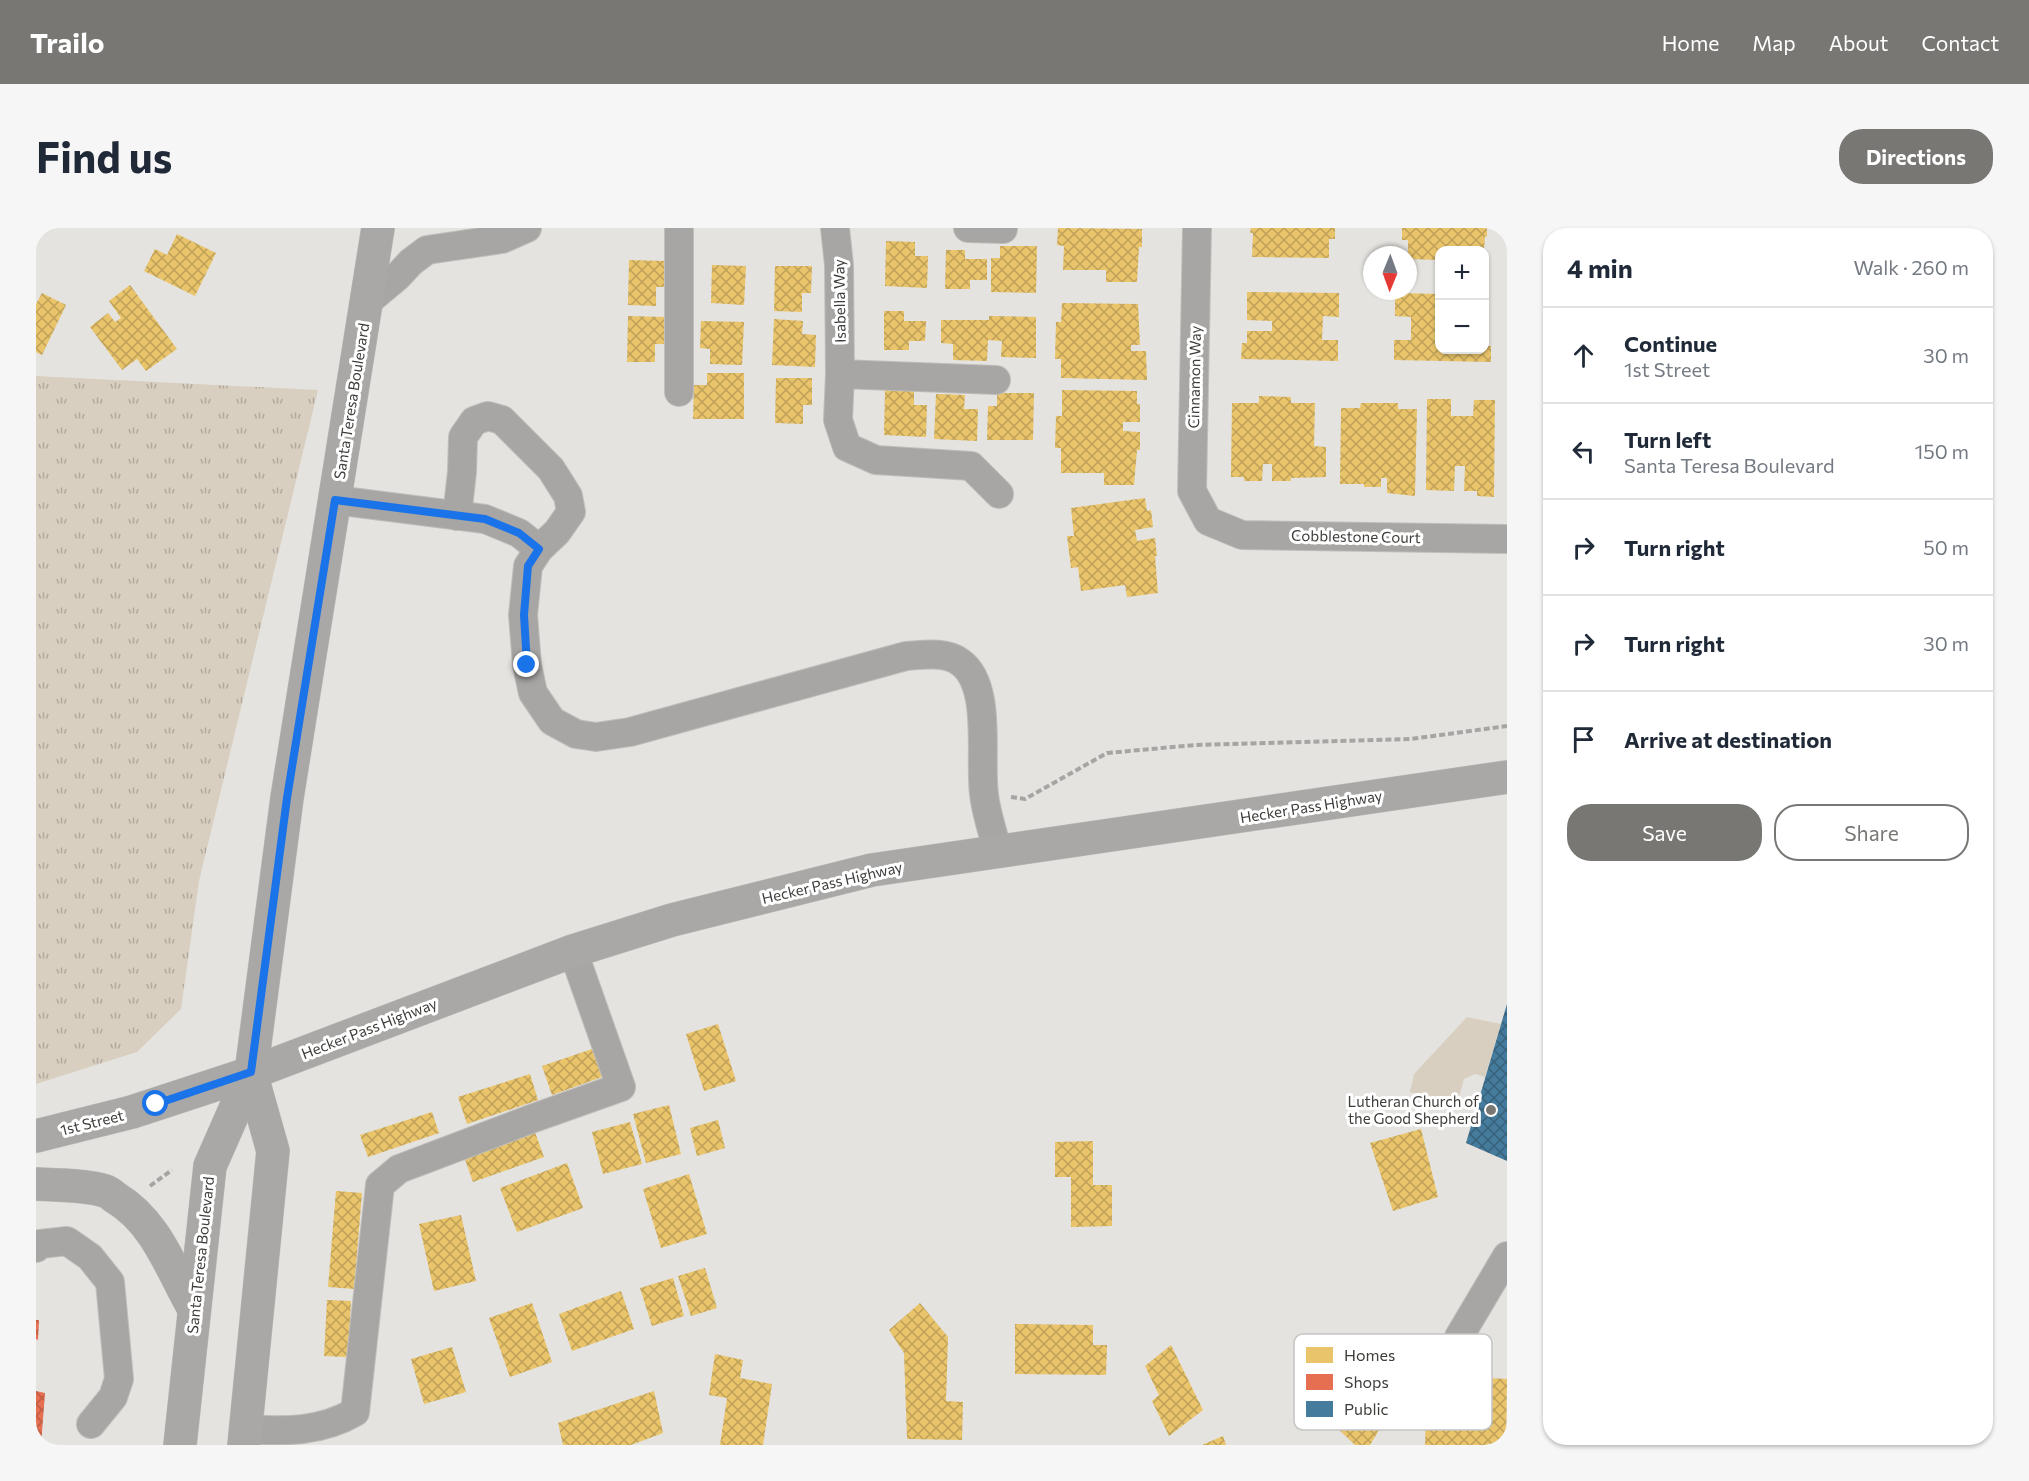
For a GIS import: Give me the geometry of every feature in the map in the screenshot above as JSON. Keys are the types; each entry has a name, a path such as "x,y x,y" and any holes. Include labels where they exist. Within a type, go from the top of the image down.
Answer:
{"main road":[{"name":"Santa Teresa Boulevard","path":"180,1445 210,1166 251,1072 287,798 378,228"},
{"name":"Hecker Pass Highway","path":"251,1072 573,951 672,920 872,870 1507,777"},
{"name":"Santa Teresa Boulevard","path":"245,1437 273,1151 251,1072"},
{"name":"1st Street","path":"36,1136 132,1112 251,1072"},
{"path":"36,1184 105,1191 131,1207 145,1222 163,1248 194,1309"}],"street":[{"path":"367,302 427,250 502,239 527,228"},
{"path":"679,228 679,392"},
{"name":"Isabella Way","path":"835,228 839,265 838,420 847,447 876,460 971,466 999,494"},
{"path":"968,228 1003,229"},
{"name":"Cinnamon Way","path":"1197,228 1192,491 1208,521"},
{"path":"840,374 996,380"},
{"path":"457,516 464,438 474,421 488,416 502,420 551,469 568,496 571,512 539,549 528,566 524,615 527,665 533,693 552,721 576,734 596,737 630,732 906,656 941,655 960,662 974,680 982,711 984,794 998,852"},
{"path":"335,500 485,519 519,533 539,549"},
{"name":"Cobblestone Court","path":"1208,521 1242,535 1507,539"},
{"path":"245,1437 337,1423 355,1412 380,1185 399,1169 621,1087 573,951"},
{"path":"36,1248 40,1244 67,1241 90,1257 110,1282 119,1379 113,1397 91,1424"},
{"path":"1461,1334 1507,1256"}],"path":[{"path":"1025,799 1107,753 1195,745 1411,739 1507,726"},
{"path":"142,1192 172,1170"}],"green space":[{"path":"36,376 318,390 199,881 181,1009 137,1052 36,1084"},
{"path":"1467,1017 1501,1024 1485,1077 1475,1074 1464,1079 1457,1104 1410,1092 1414,1074"}],"building: Homes":[{"path":"1058,228 1142,229 1137,282 1106,282 1106,270 1063,270 1064,246 1057,245"},
{"path":"1251,228 1335,228 1335,239 1329,239 1329,258 1252,257 1253,233 1250,233"},
{"path":"1402,228 1487,228 1484,246 1435,246 1435,260 1417,259 1417,246 1408,246 1408,240 1402,240"},
{"path":"177,234 216,253 195,296 144,271 155,249 167,255"},
{"path":"886,241 915,242 915,256 928,256 927,288 885,286"},
{"path":"1000,246 1037,246 1036,293 991,292 991,258 1000,258"},
{"path":"946,250 965,250 965,259 987,259 987,280 970,280 970,289 945,289"},
{"path":"629,260 666,261 665,287 656,287 656,306 628,305"},
{"path":"712,265 746,266 744,305 711,303"},
{"path":"775,266 812,266 811,293 802,293 802,312 774,311"},
{"path":"130,285 177,349 146,371 137,359 122,370 90,327 108,313 115,322 121,318 109,301"},
{"path":"1247,292 1339,293 1339,317 1323,316 1322,340 1338,340 1338,361 1241,359 1242,343 1247,343 1247,331 1272,331 1272,321 1247,320"},
{"path":"42,293 66,305 42,355 36,352 36,304"},
{"path":"1417,293 1435,294 1435,354 1489,354 1489,346 1491,346 1491,362 1394,360 1394,340 1411,340 1411,317 1395,316 1395,300 1417,300"},
{"path":"1062,303 1138,304 1140,345 1131,345 1131,351 1146,351 1147,380 1061,378 1061,359 1055,359 1056,322 1061,322"},
{"path":"884,311 904,311 904,321 926,321 925,341 909,341 909,350 884,350"},
{"path":"628,316 665,317 664,344 655,344 655,362 627,362"},
{"path":"989,316 1036,317 1036,358 1001,357 1002,341 988,340 987,361 953,360 953,344 941,343 941,320 989,320"},
{"path":"774,319 803,321 802,334 816,335 815,367 772,365"},
{"path":"701,321 744,322 742,365 710,364 710,349 700,348"},
{"path":"707,373 744,373 744,419 693,419 694,385 707,385"},
{"path":"776,378 812,378 812,405 803,405 803,424 775,423"},
{"path":"885,390 914,391 914,405 927,405 926,437 884,435"},
{"path":"1062,390 1137,391 1140,422 1123,422 1123,431 1140,432 1140,450 1137,450 1134,485 1104,485 1104,473 1061,473 1061,448 1055,448 1056,416 1062,416"},
{"path":"997,393 1034,393 1033,440 987,440 988,406 997,406"},
{"path":"936,394 965,395 964,409 978,409 977,441 934,439"},
{"path":"1259,396 1291,397 1291,403 1315,403 1314,446 1326,447 1326,477 1272,481 1272,464 1263,464 1262,481 1244,481 1244,477 1231,477 1232,403 1259,403"},
{"path":"1427,399 1451,399 1451,416 1473,416 1474,400 1495,400 1494,497 1477,496 1477,491 1464,491 1465,466 1455,466 1454,491 1426,490"},
{"path":"1361,403 1398,403 1398,409 1417,409 1415,496 1387,493 1387,478 1381,478 1381,487 1340,484 1341,408 1360,408"},
{"path":"1145,498 1147,511 1151,510 1153,527 1135,530 1137,541 1155,538 1158,593 1127,597 1125,585 1081,591 1078,567 1071,568 1067,536 1074,536 1071,508"},
{"path":"718,1024 736,1081 704,1091 686,1034"},
{"path":"592,1049 602,1077 552,1095 542,1066"},
{"path":"530,1074 538,1100 467,1124 458,1097"},
{"path":"669,1105 681,1154 646,1163 633,1114"},
{"path":"432,1112 439,1133 368,1157 360,1135"},
{"path":"718,1120 725,1148 697,1156 690,1128"},
{"path":"630,1122 642,1164 603,1174 592,1132"},
{"path":"533,1127 544,1157 473,1182 462,1151"},
{"path":"1421,1129 1438,1197 1393,1211 1370,1143"},
{"path":"1093,1141 1093,1185 1112,1185 1112,1226 1071,1227 1071,1177 1055,1177 1055,1142"},
{"path":"567,1163 583,1208 517,1232 500,1188"},
{"path":"689,1174 707,1234 661,1248 643,1189"},
{"path":"336,1191 362,1193 354,1289 328,1287"},
{"path":"461,1215 476,1281 434,1291 419,1224"},
{"path":"705,1268 717,1308 691,1316 678,1276"},
{"path":"673,1278 684,1316 652,1326 640,1288"},
{"path":"621,1291 634,1329 572,1351 559,1314"},
{"path":"327,1300 351,1301 348,1357 324,1356"},
{"path":"532,1303 552,1362 510,1377 489,1318"},
{"path":"920,1303 948,1337 946,1401 963,1402 962,1440 907,1439 904,1353 889,1330"},
{"path":"1015,1324 1093,1325 1093,1345 1107,1345 1106,1375 1015,1374"},
{"path":"1171,1345 1203,1410 1169,1436 1152,1401 1159,1395 1145,1366"},
{"path":"452,1347 466,1392 424,1404 411,1359"},
{"path":"715,1354 743,1360 740,1378 772,1384 763,1445 720,1445 727,1398 709,1395"},
{"path":"1492,1378 1507,1379 1506,1445 1425,1445 1425,1430 1492,1430"},
{"path":"654,1391 663,1433 631,1445 563,1445 558,1423"},
{"path":"1339,1430 1379,1430 1370,1445 1355,1445"},
{"path":"1223,1436 1226,1445 1202,1445"}],"building: Shops":[{"path":"36,1320 39,1320 38,1340 36,1339"},
{"path":"36,1391 45,1393 41,1445 36,1445"}],"building: Public":[{"name":"Lutheran Church of the Good Shepherd","path":"1507,1004 1507,1161 1466,1143"}],"place":[{"name":"Lutheran Church of the Good Shepherd","path":"1491,1110"}],"route":[{"path":"156,1104 251,1072 287,798 335,500 485,519 519,533 539,549 528,566 524,615 527,665"}]}
